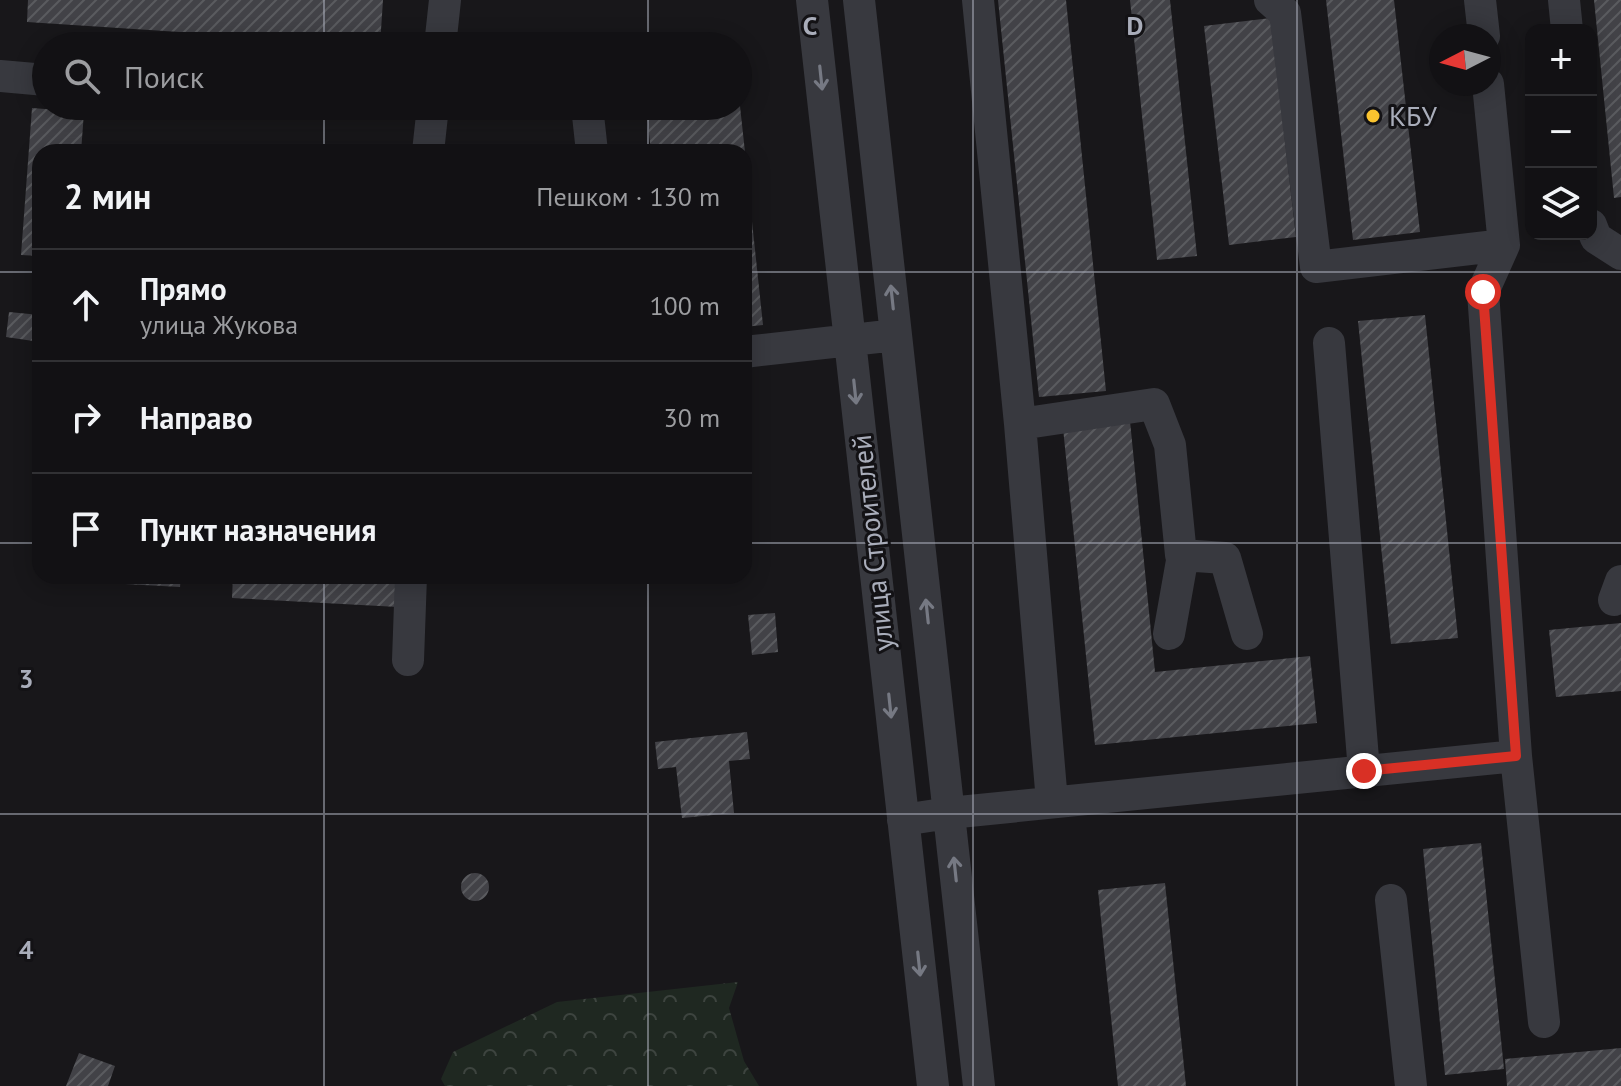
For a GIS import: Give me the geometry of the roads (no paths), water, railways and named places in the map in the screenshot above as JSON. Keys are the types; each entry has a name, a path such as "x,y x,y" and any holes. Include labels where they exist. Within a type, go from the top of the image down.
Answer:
{"street":[{"path":"442,32 445,0"},
{"name":"улица Строителей","path":"812,0 933,1086"},
{"name":"улица Строителей","path":"859,0 979,1086"},
{"path":"978,0 1020,424 1052,802"},
{"path":"1270,0 1285,13 1316,267 1504,245"},
{"path":"1480,0 1483,24"},
{"path":"1564,0 1566,24"},
{"path":"0,76 32,79"},
{"path":"1489,96 1504,245 1483,292 1516,756 1544,1022"},
{"path":"429,144 431,120"},
{"path":"589,120 591,144"},
{"path":"1597,239 1621,254"},
{"path":"752,351 896,335"},
{"path":"1329,343 1364,771"},
{"path":"1020,424 1154,404 1170,445 1183,555 1169,634"},
{"path":"1183,555 1225,558 1247,634"},
{"path":"408,660 411,584"},
{"path":"903,820 1052,802 1516,756"},
{"path":"1391,900 1411,1086"}],"place":[{"name":"КБУ","path":"1373,116"}]}
